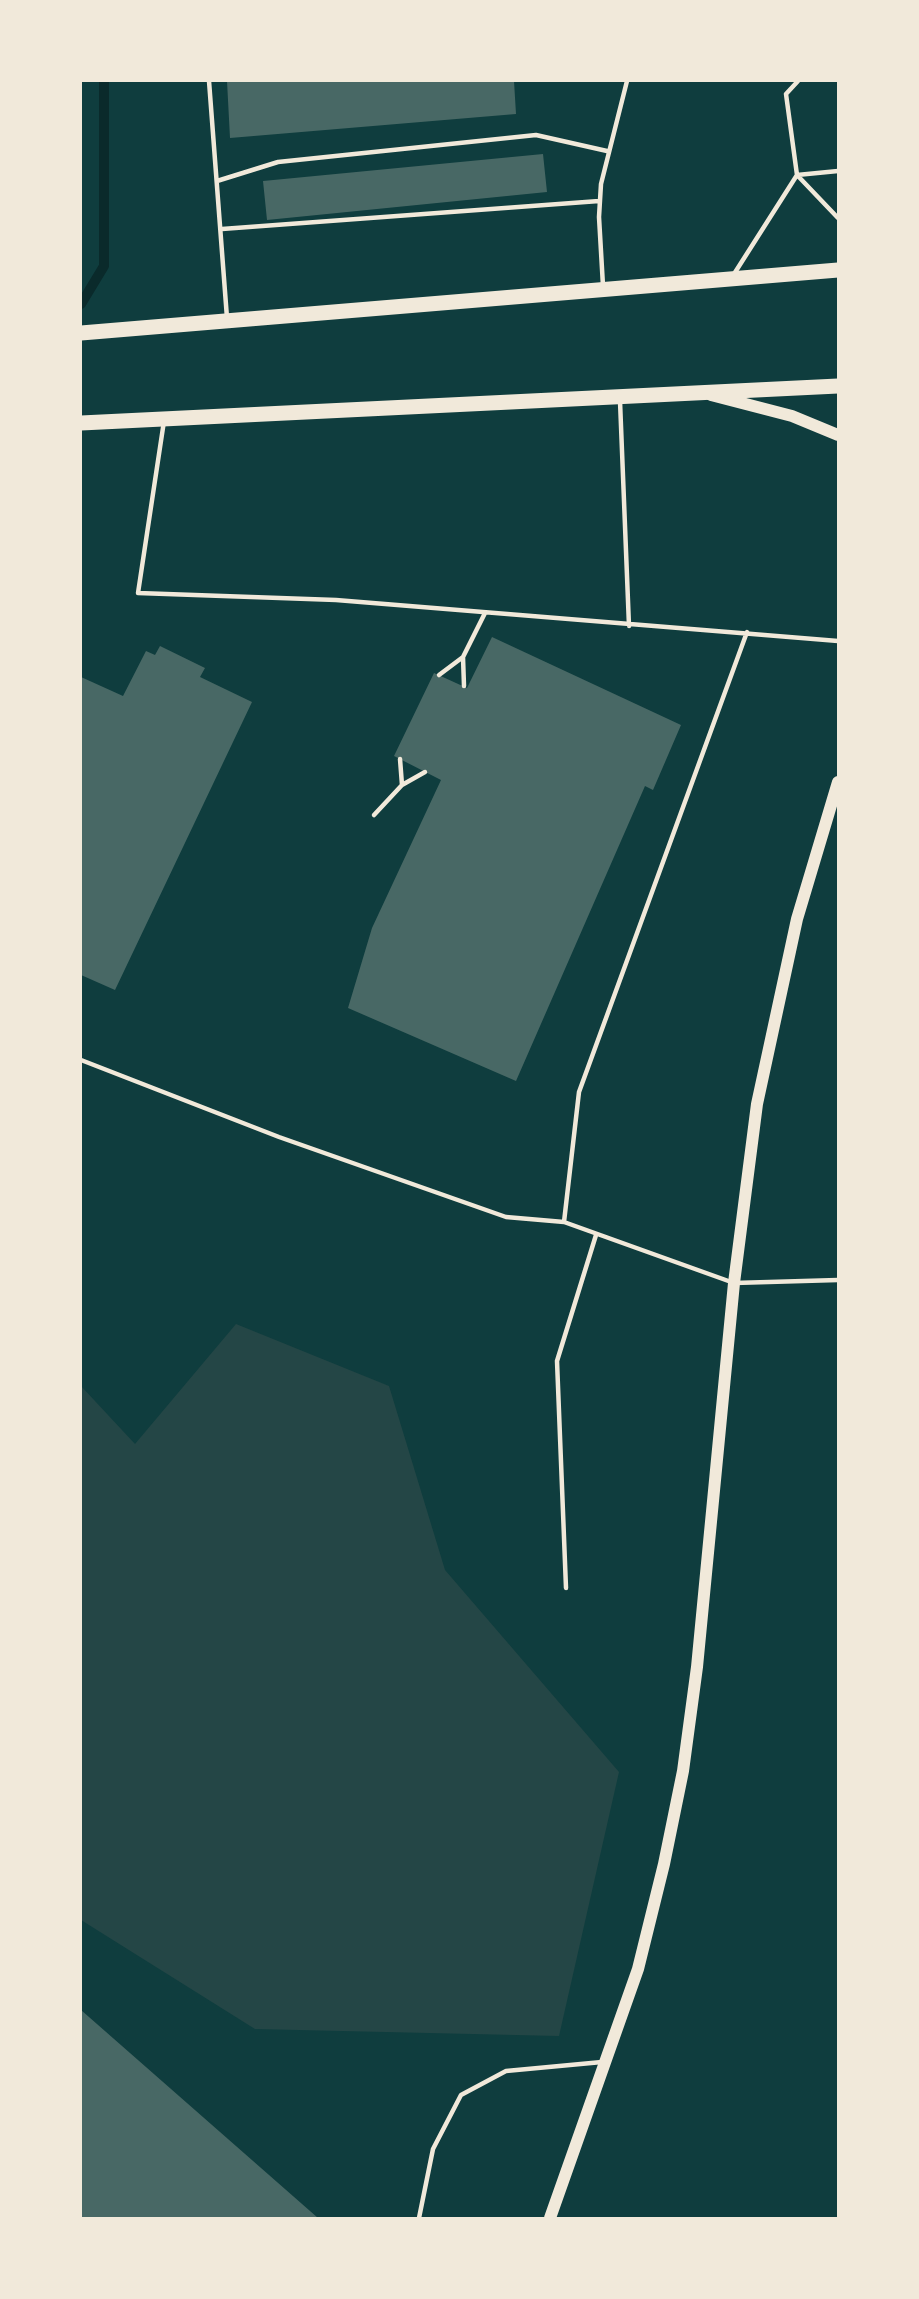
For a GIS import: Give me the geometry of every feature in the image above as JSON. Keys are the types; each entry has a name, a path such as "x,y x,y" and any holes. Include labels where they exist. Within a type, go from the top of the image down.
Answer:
{"main road":[{"path":"81,333 838,270"},
{"path":"81,423 838,386"},
{"path":"698,392 792,416 838,435"},
{"path":"550,2218 638,1969 664,1864 683,1771 697,1667 734,1283 758,1104 797,919 838,782"}],"lane":[{"path":"209,81 222,229 227,321"},
{"path":"603,289 599,201 607,151 627,81"},
{"path":"798,81 786,94 797,175 838,218"},
{"path":"218,182 278,162 536,135 607,151"},
{"path":"797,175 838,171"},
{"path":"731,279 797,175"},
{"path":"222,229 599,201"},
{"path":"620,396 628,626"},
{"path":"164,419 138,593 336,600 628,626 747,632 838,641"},
{"path":"439,675 463,657 485,613"},
{"path":"564,1222 579,1092 747,632"},
{"path":"463,657 464,686"},
{"path":"400,759 402,785"},
{"path":"374,815 402,785 425,772"},
{"path":"81,1060 279,1137 506,1217 564,1222 734,1283 838,1280"},
{"path":"566,1588 557,1361 596,1235"},
{"path":"419,2218 433,2149 461,2095 506,2071 605,2062"}],"shaded area":[{"path":"236,1324 389,1386 445,1570 619,1772 559,2036 255,2029 81,1920 81,1386 135,1444"}],"building":[{"path":"227,81 514,81 516,114 230,138"},
{"path":"543,154 547,192 267,220 263,181"},
{"path":"492,637 681,725 653,790 645,786 516,1081 348,1008 372,928 441,780 394,756 434,673 467,688"},
{"path":"160,646 205,668 200,677 252,702 115,990 81,975 81,677 123,696 146,651 155,655"},
{"path":"81,2010 318,2218 81,2218"}],"waterway":[{"path":"81,304 104,266 104,81"}]}
